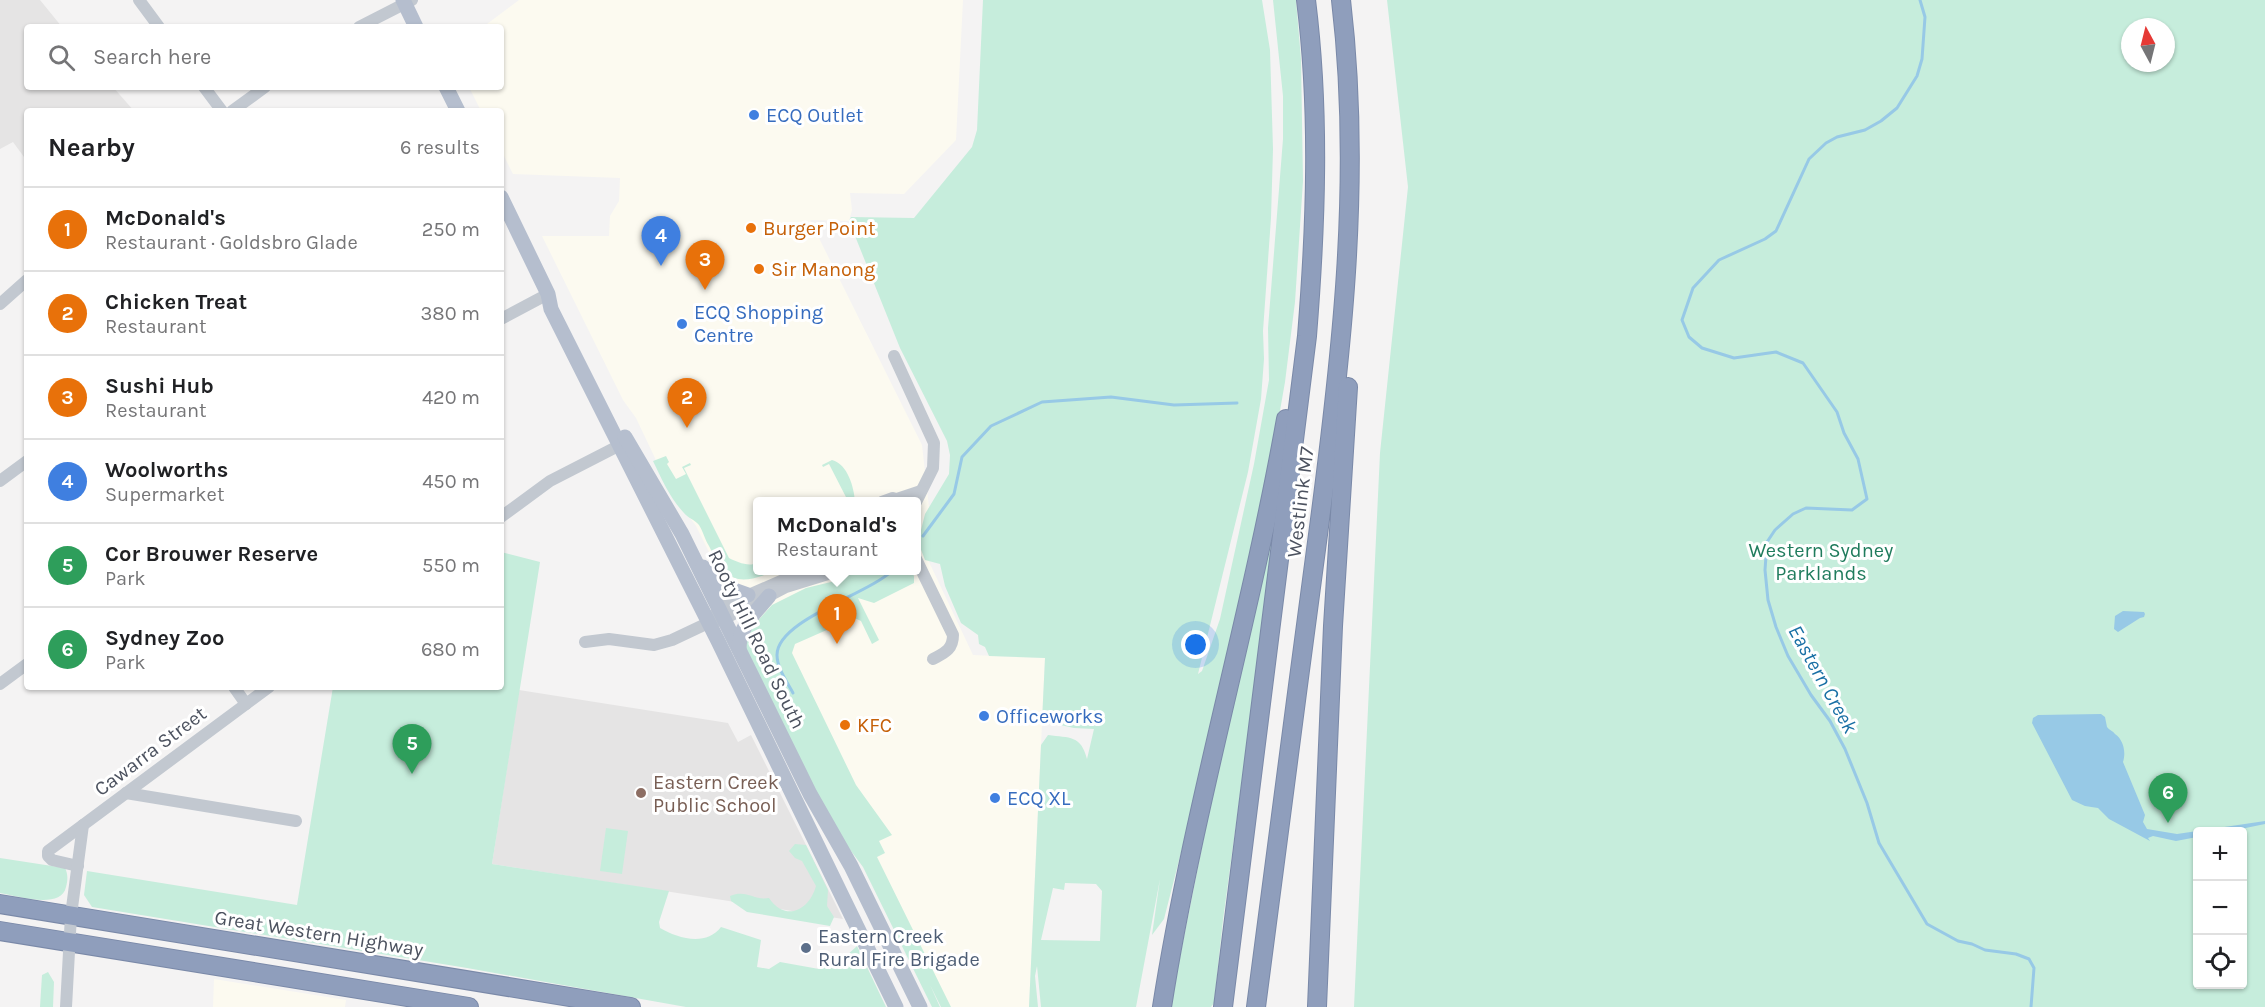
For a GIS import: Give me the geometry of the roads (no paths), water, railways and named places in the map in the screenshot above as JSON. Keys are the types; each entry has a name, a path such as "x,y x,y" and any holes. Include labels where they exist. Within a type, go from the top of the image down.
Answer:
{"highway":[{"name":"Westlink M7","path":"1223,1007 1307,336 1313,268 1316,177 1314,78 1306,0"},
{"name":"Westlink M7","path":"1256,1007 1336,392 1346,284 1350,163 1349,104 1341,0"},
{"path":"1317,1007 1332,626 1351,341 1346,284"},
{"path":"1160,1007 1203,802 1238,652 1290,401 1307,336"},
{"name":"Great Western Highway","path":"0,904 631,1007"},
{"path":"1320,905 1323,1007"},
{"path":"0,931 469,1007"}],"main road":[{"path":"407,1 415,24"},
{"path":"448,90 456,108"},
{"name":"Rooty Hill Road South","path":"504,203 548,294 559,304 708,623 896,1006"},
{"name":"Rooty Hill Road South","path":"623,443 667,507 693,556 791,757 851,866 920,1007"},
{"path":"693,556 723,586 748,595"},
{"path":"740,649 743,628 769,596"}],"street":[{"path":"139,0 157,24"},
{"path":"364,24 407,1"},
{"path":"206,90 220,108"},
{"path":"236,108 261,90"},
{"path":"0,304 24,283"},
{"path":"504,317 548,294"},
{"path":"894,356 933,437 935,463 919,496"},
{"path":"504,515 550,481 623,443"},
{"path":"0,481 24,464"},
{"path":"921,570 953,635 953,643 949,650 933,659"},
{"path":"585,642 609,639 654,645 672,640 708,623 748,595 794,575"},
{"path":"722,614 795,584 825,575"},
{"path":"0,684 24,666"},
{"path":"236,690 246,704"},
{"name":"Cawarra Street","path":"78,866 52,860 47,854 50,848 265,690"},
{"path":"126,793 296,821"},
{"path":"66,1007 71,915 83,825"}],"water":[{"path":"2123,611 2144,612 2145,614 2144,617 2118,632 2114,629 2115,616"},
{"path":"2101,714 2105,717 2107,727 2122,743 2123,762 2145,815 2143,822 2147,829 2177,834 2193,832 2193,838 2176,841 2153,836 2148,838 2150,841 2109,819 2098,808 2085,806 2072,800 2032,723 2033,718 2038,715"},
{"path":"2265,821 2265,824 2247,828 2224,827"}],"waterway":[{"name":"Eastern Creek","path":"1920,0 1925,17 1922,59 1917,76 1897,108 1865,130 1837,137 1826,143 1809,159 1776,231 1765,239 1719,260 1693,288 1682,320 1689,337 1702,348 1734,358 1776,352 1803,363 1837,412 1844,433 1858,459 1867,499 1852,510 1806,508 1793,514 1775,530 1767,542 1765,570 1768,600 1776,627 1788,656 1811,695 1830,721 1845,749 1867,803 1879,843 1927,924 1958,941 1985,950 2016,954 2029,959 2034,968 2031,1007"},
{"path":"923,536 954,494 962,457 991,426 1042,402 1111,397 1174,405 1237,403"},
{"path":"793,693 777,660 781,642 807,619 886,575"}],"place":[{"name":"ECQ Outlet","path":"754,115"},
{"name":"Burger Point","path":"751,228"},
{"name":"Woolworths","path":"661,266"},
{"name":"Sir Manong","path":"759,269"},
{"name":"Sushi Hub","path":"705,290"},
{"name":"ECQ Shopping Centre","path":"682,324"},
{"name":"Chicken Treat","path":"687,428"},
{"name":"McDonald's","path":"837,644"},
{"name":"Officeworks","path":"984,716"},
{"name":"KFC","path":"845,725"},
{"name":"Cor Brouwer Reserve","path":"412,774"},
{"name":"Eastern Creek Public School","path":"641,793"},
{"name":"ECQ XL","path":"995,798"},
{"name":"Sydney Zoo","path":"2168,823"},
{"name":"Eastern Creek Rural Fire Brigade","path":"806,948"}],"park label":[{"name":"Western Sydney Parklands","path":"1821,562"}]}
